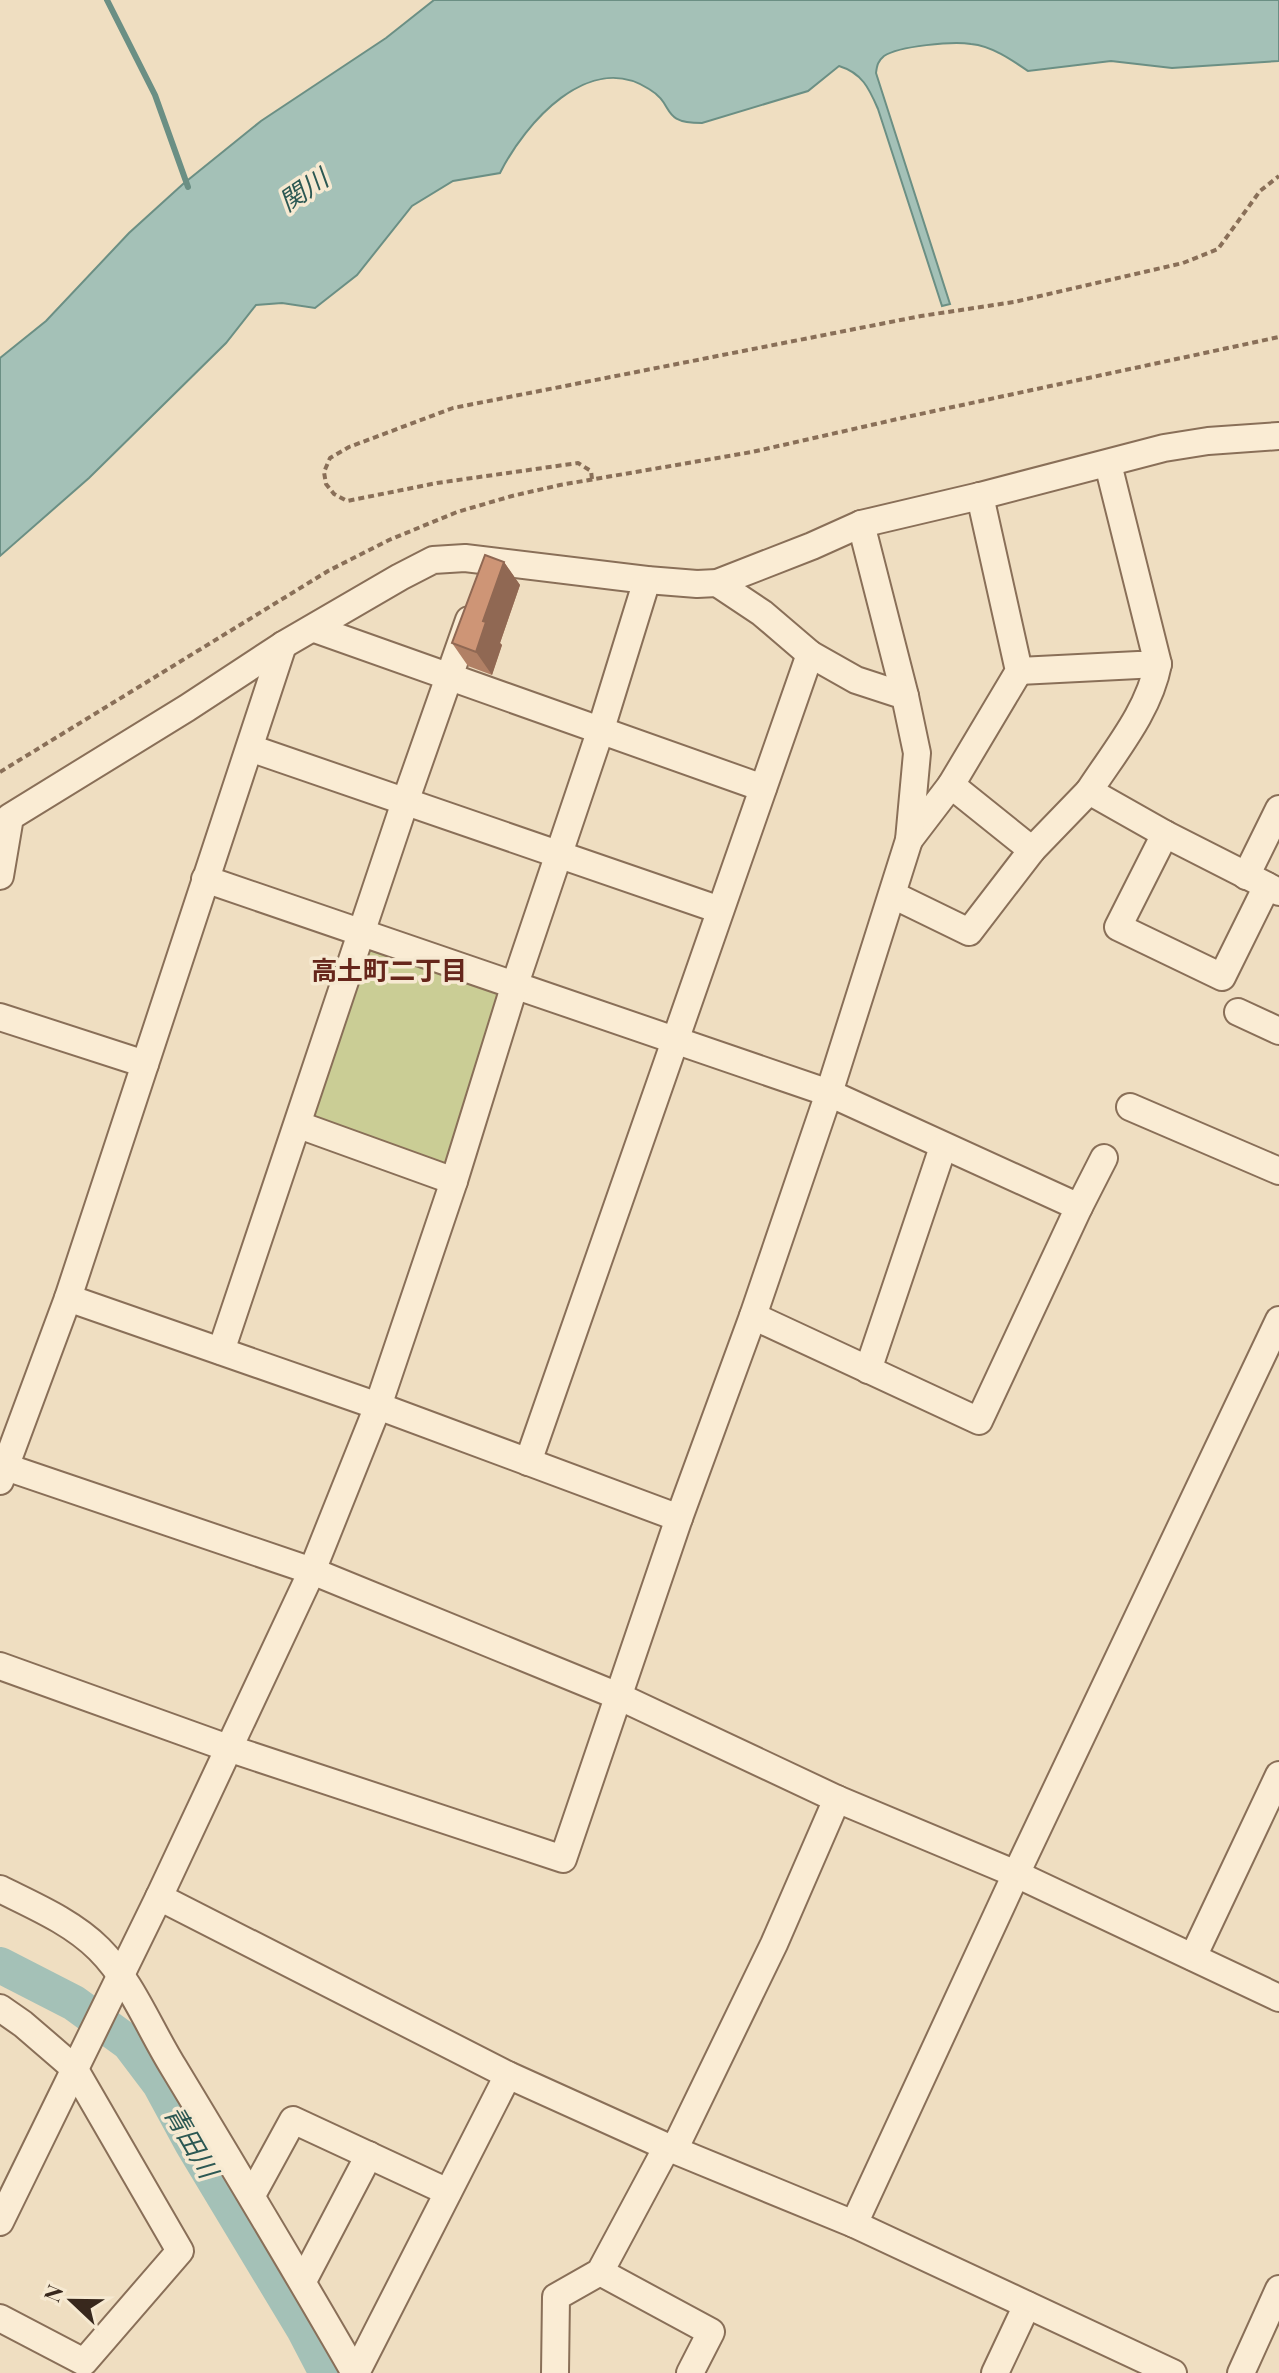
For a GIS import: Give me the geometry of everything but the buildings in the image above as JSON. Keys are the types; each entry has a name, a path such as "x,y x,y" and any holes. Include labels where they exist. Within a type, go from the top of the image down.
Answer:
{"street":[{"path":"0,876 10,817 283,645 433,560 465,558 647,580 717,583 861,524 1164,448 1279,436"},
{"path":"893,895 969,932 1032,850 1089,791 1139,713 1154,683 1158,664 1108,464"},
{"path":"909,840 951,785 1019,671 980,496"},
{"path":"0,1666 228,1748 563,1859 829,1093 909,840 917,753 861,524"},
{"path":"221,1351 447,676 491,561"},
{"path":"0,2222 159,1897 312,1571 378,1406 454,1181 647,580"},
{"path":"717,583 762,613 810,654 856,680 905,696"},
{"path":"315,629 763,788"},
{"path":"283,645 68,1298 2,1471 312,1571 618,1696 837,1799 1016,1874 1279,1998"},
{"path":"528,1462 810,654"},
{"path":"1019,671 1158,664"},
{"path":"250,748 720,910"},
{"path":"951,785 1032,850"},
{"path":"1089,791 1264,885"},
{"path":"1165,834 1118,927 1222,977 1264,885 1279,809"},
{"path":"205,879 829,1093 1079,1207"},
{"path":"1238,1012 1279,1031"},
{"path":"0,1017 145,1064"},
{"path":"1130,1107 1279,1171"},
{"path":"299,1125 454,1181"},
{"path":"868,1370 943,1147"},
{"path":"753,1316 979,1421 1104,1158"},
{"path":"68,1298 378,1406 679,1518"},
{"path":"854,2224 1279,1320"},
{"path":"1193,1957 1279,1775"},
{"path":"555,2373 556,2297 600,2272 671,2148 774,1944 837,1799"},
{"path":"0,1889 78,1931 99,1949 252,2195 356,2373"},
{"path":"159,1897 508,2075 671,2148 854,2224 1173,2373"},
{"path":"0,2008 78,2060 180,2251 84,2362 0,2318"},
{"path":"356,2373 508,2075"},
{"path":"252,2195 293,2120 448,2192"},
{"path":"303,2281 369,2155"},
{"path":"600,2272 711,2332 690,2373"},
{"path":"1241,2373 1279,2289"},
{"path":"995,2373 1027,2305"}],"path":[{"path":"592,479 591,471 578,463 437,483 347,501 334,494 326,484 324,472 330,458 349,447 453,408 921,316 1014,302 1183,263 1218,249 1260,191 1279,176"},
{"path":"0,772 328,571 389,540 457,512 512,496 752,452 1279,337"}],"green space":[{"path":"370,944 511,991 449,1169 310,1120"}],"water":[{"name":"関川","path":"434,0 1279,0 1279,61 1172,68 1111,61 1028,71 994,51 963,43 913,47 884,56 878,63 876,73 950,304 942,306 878,109 868,88 854,73 839,66 808,91 702,123 679,120 657,95 626,79 604,79 582,85 542,114 525,133 500,173 453,181 412,206 357,275 315,308 282,303 256,305 226,343 89,478 0,556 0,358 46,321 129,233 183,184 261,121 386,38"}],"waterway":[{"path":"107,0 155,95 188,187"},
{"name":"青田川","path":"0,1965 74,2003 129,2043 160,2084 327,2373"}],"district":[{"name":"高土町二丁目","path":"389,969"}]}
